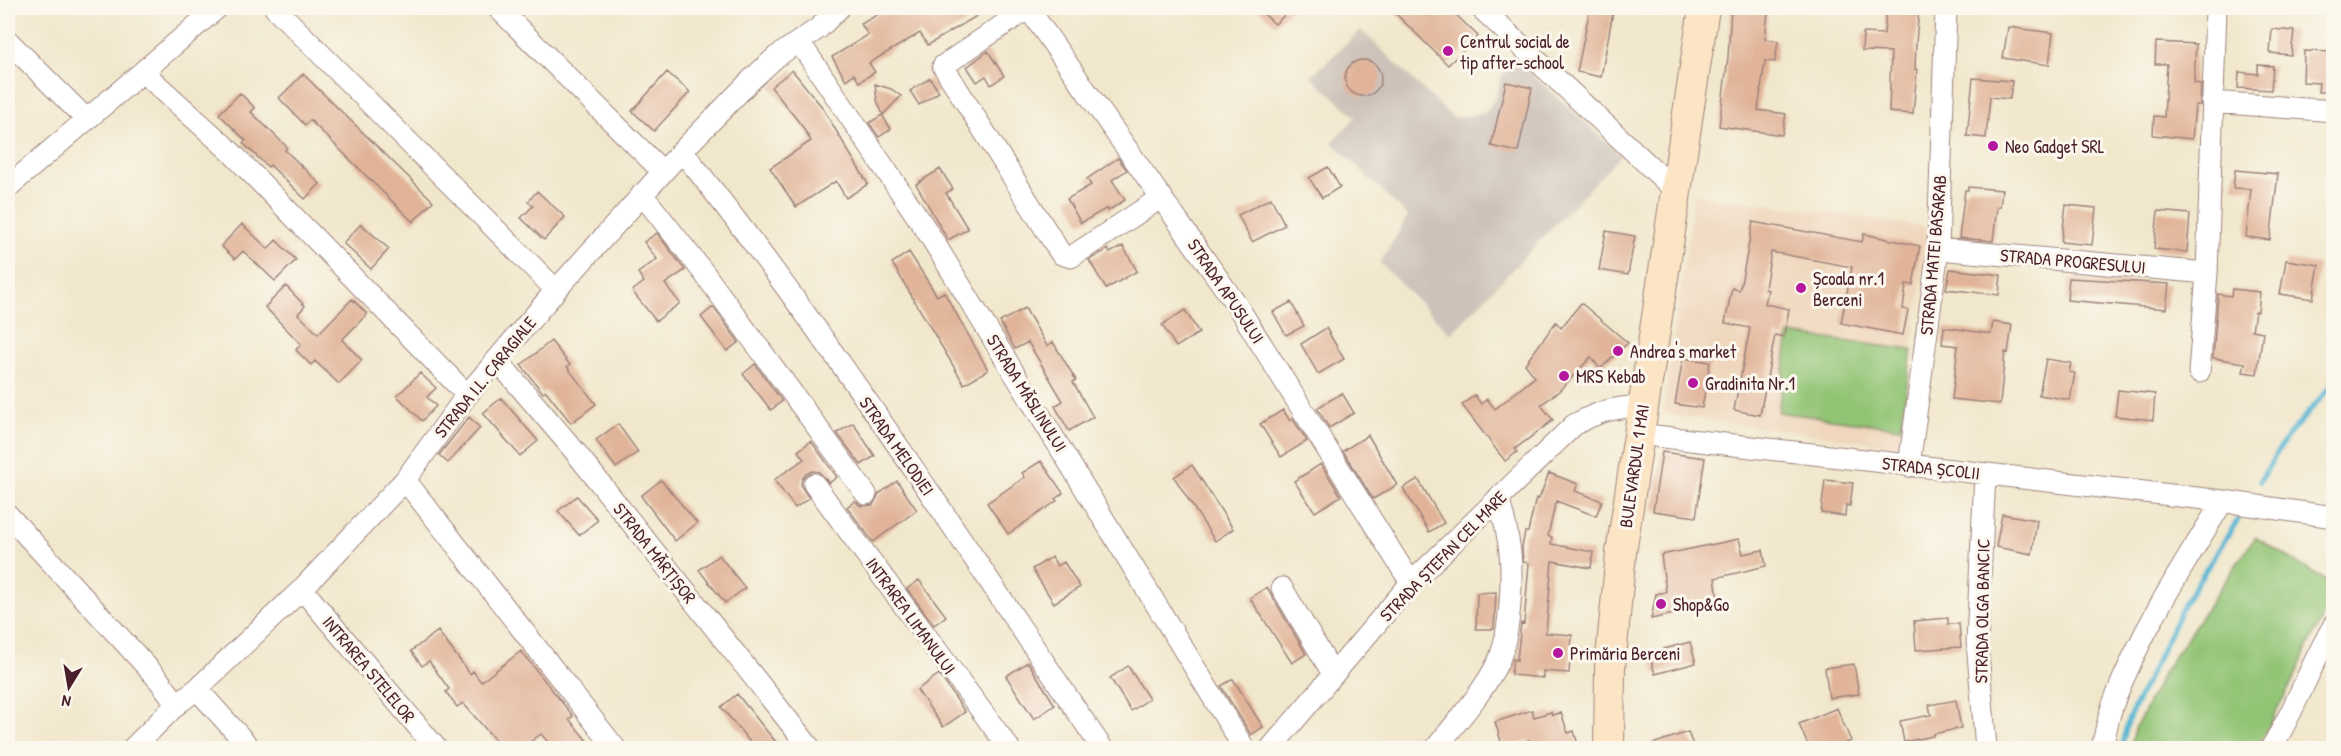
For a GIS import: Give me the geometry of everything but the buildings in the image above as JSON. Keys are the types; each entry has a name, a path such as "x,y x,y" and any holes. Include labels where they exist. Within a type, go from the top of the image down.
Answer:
{"main road":[{"name":"BULEVARDUL 1 MAI","path":"1609,748 1608,702 1613,624 1640,420 1704,8"}],"street":[{"path":"8,187 217,8"},
{"path":"275,8 555,290"},
{"path":"498,8 663,172"},
{"path":"1028,8 943,66 1060,254 1071,257 1162,197"},
{"name":"STRADA APUSULUI","path":"1028,8 1238,307 1411,584"},
{"path":"1481,8 1676,191"},
{"name":"STRADA MATEI BASARAB","path":"1909,466 1938,249 1946,8"},
{"path":"2199,372 2207,273 2216,8"},
{"name":"STRADA I.L. CARAGIALE","path":"133,748 177,704 197,689 302,589 405,480 467,395 555,290 642,194 752,79 776,57 800,43 832,10"},
{"path":"8,41 87,120"},
{"name":"STRADA MĂSLINULUI","path":"800,43 927,231 1244,748"},
{"path":"143,72 230,150 467,395"},
{"path":"2212,102 2334,111"},
{"name":"STRADA MELODIEI","path":"682,151 736,219 830,350 1101,748"},
{"path":"642,194 782,378 866,494"},
{"name":"STRADA PROGRESULUI","path":"1938,249 2207,273"},
{"name":"STRADA MĂRȚIȘOR","path":"497,360 573,449 810,748"},
{"name":"STRADA ȘTEFAN CEL MARE","path":"1272,748 1411,584 1574,425 1604,410 1621,406 1640,420"},
{"name":"STRADA ȘCOLII","path":"1640,420 1909,466 2223,501 2334,517"},
{"name":"STRADA OLGA BANCIC","path":"1985,474 1977,642 1986,748"},
{"path":"405,480 615,748"},
{"name":"INTRAREA LIMANULUI","path":"814,484 1009,748"},
{"path":"1436,748 1482,687 1498,661 1501,651 1510,600 1510,565 1509,539 1498,498"},
{"path":"2102,748 2112,706 2142,637 2166,591 2223,501"},
{"path":"8,515 158,679 177,704"},
{"path":"1282,588 1333,674"},
{"name":"INTRAREA STELELOR","path":"302,589 436,748"},
{"path":"2271,748 2301,694 2319,650 2334,625"},
{"path":"197,689 250,748"}],"shaded area":[{"path":"1361,30 1453,118 1485,113 1496,97 1502,75 1518,62 1621,155 1451,334 1380,263 1408,216 1332,142 1356,117 1311,76"},
{"name":"Școala nr.1 Berceni","path":"1694,194 1929,227 1898,446 1663,414"}],"green space":[{"path":"1789,334 1912,350 1901,428 1778,412"},
{"path":"2255,537 2334,585 2333,597 2296,675 2257,748 2130,748 2135,729 2163,673"}],"waterway":[{"path":"2260,481 2286,438 2334,383"},
{"path":"2121,748 2129,718 2185,602 2239,518"}],"place":[{"name":"Centrul social de tip after-school","path":"1448,51"},
{"name":"Neo Gadget SRL","path":"1993,146"},
{"name":"Școala nr.1 Berceni","path":"1801,288"},
{"name":"Andrea's market","path":"1618,351"},
{"name":"MRS Kebab","path":"1564,376"},
{"name":"Gradinita Nr.1","path":"1693,383"},
{"name":"Shop&Go","path":"1661,604"},
{"name":"Primăria Berceni","path":"1558,653"}]}
